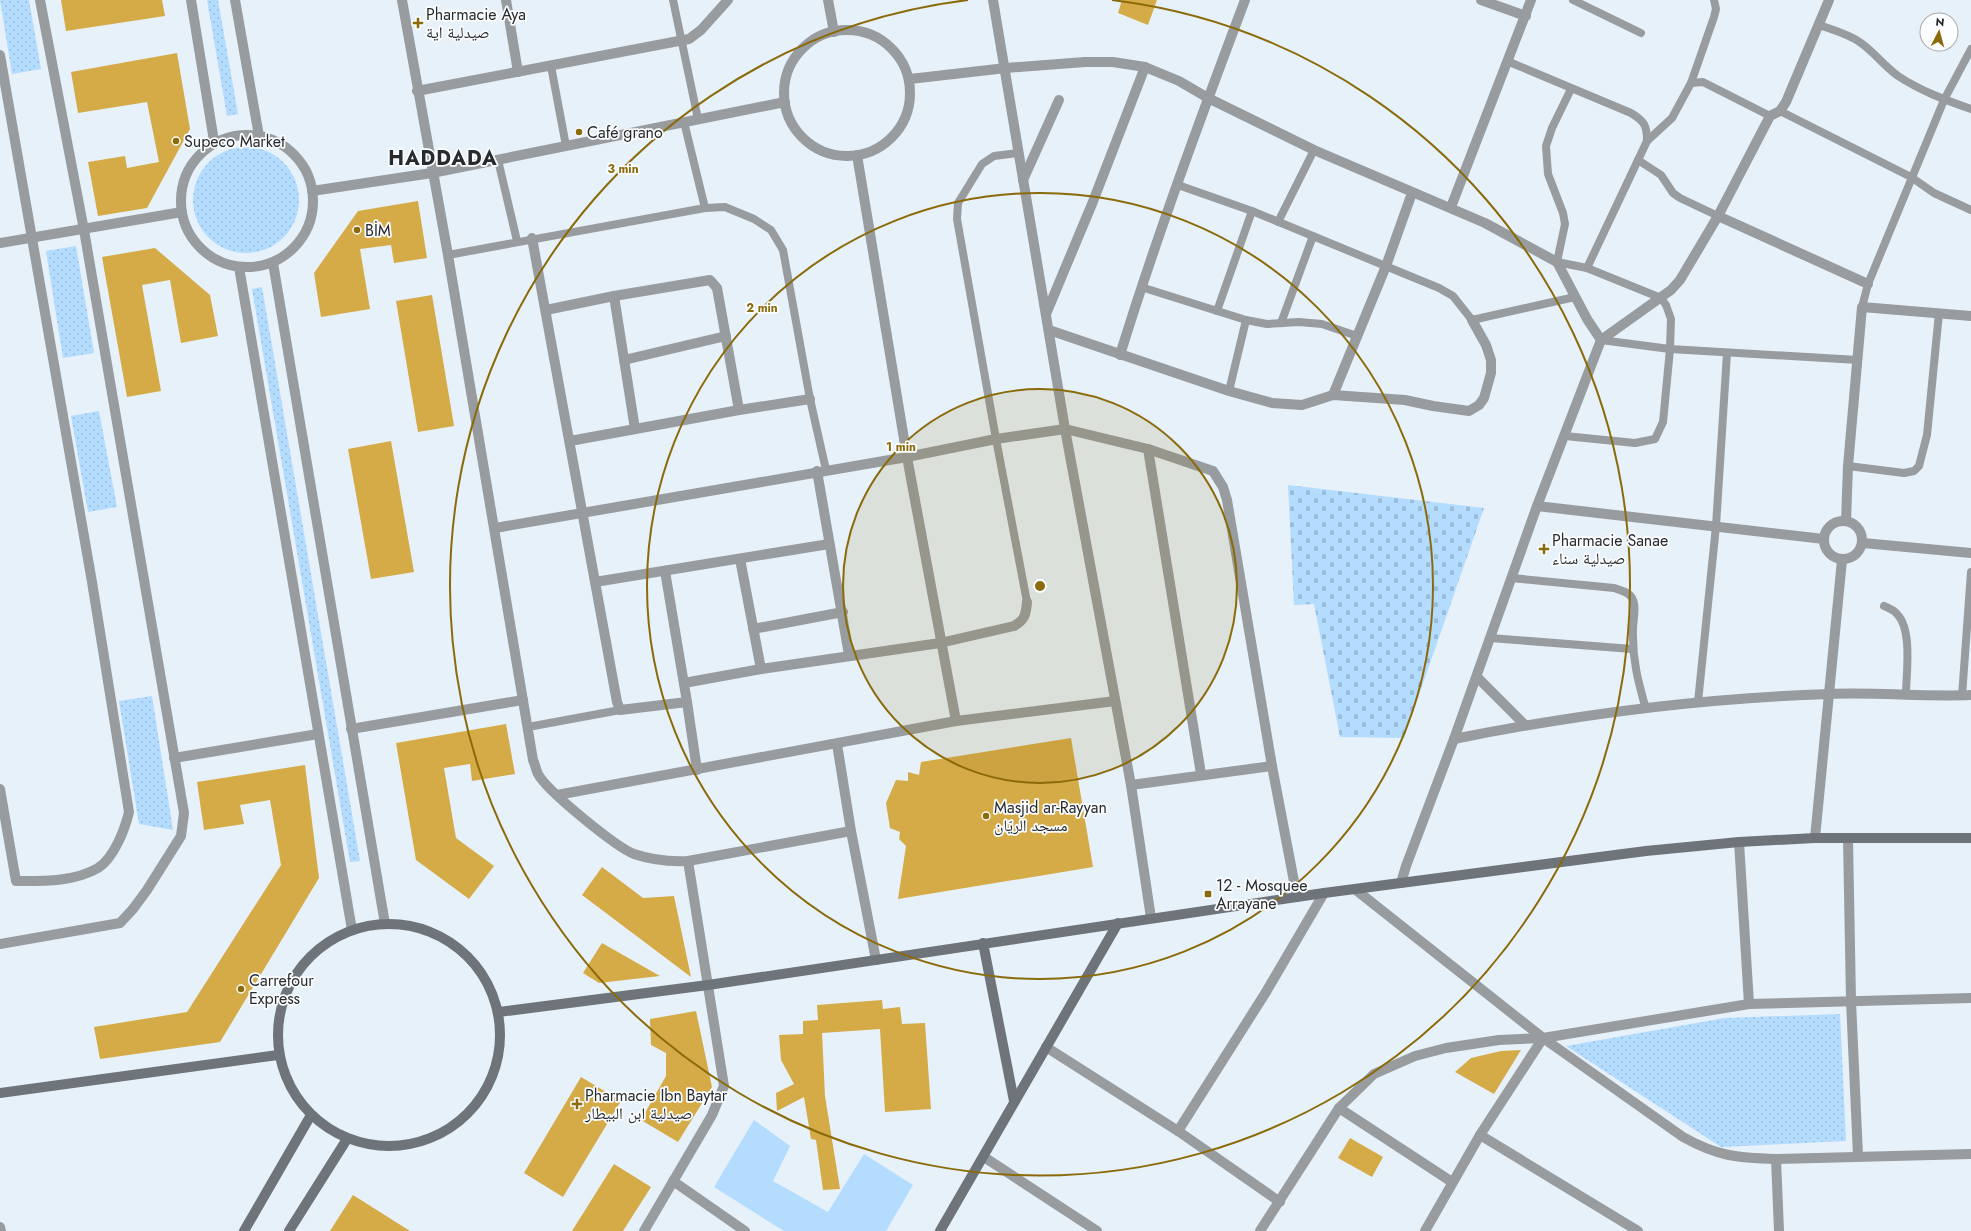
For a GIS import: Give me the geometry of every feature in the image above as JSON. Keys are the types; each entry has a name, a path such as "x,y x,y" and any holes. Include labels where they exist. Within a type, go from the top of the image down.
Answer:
{"street":[{"path":"0,944 120,923 134,909 181,836 184,813 84,230 40,0"},
{"path":"191,0 214,141"},
{"path":"235,0 259,136"},
{"path":"402,0 432,173 448,254 533,760 539,775 557,795 616,843 633,853 667,862 688,861 851,831"},
{"path":"506,0 518,72"},
{"path":"418,92 689,39 702,30 728,0"},
{"path":"828,0 834,32"},
{"path":"993,0 1006,68 1018,153 1065,429 1131,785 1151,918"},
{"path":"1120,355 1141,287 1208,98 1245,0"},
{"path":"1481,0 1526,16"},
{"path":"1450,207 1531,0"},
{"path":"1401,883 1537,506 1601,340 1661,298 1680,280 1718,216 1770,116 1780,111 1792,91 1829,0"},
{"path":"846,29 868,32 884,41 900,57 910,79 911,96 906,117 894,136 883,146 862,155 840,156 819,150 798,133 787,114 783,89 788,67 801,49 824,33 846,29"},
{"path":"0,55 33,237 129,812 124,832 114,850 99,868 77,876 51,881 16,881 0,789"},
{"path":"910,79 1006,68 1106,62 1145,67 1179,81 1208,98 1314,150 1412,193 1450,207 1520,241 1557,262 1575,297 1601,340"},
{"path":"1046,314 1092,204 1145,67"},
{"path":"1023,180 1059,100"},
{"path":"312,191 432,173 785,102"},
{"path":"241,136 259,136 274,141 288,150 299,161 308,175 312,191 312,210 307,228 297,244 273,263 239,266 228,264 206,253 190,235 182,212 182,190 189,168 214,141 241,136"},
{"path":"857,155 907,457 940,643 956,721"},
{"path":"1333,395 1386,266 1412,193"},
{"path":"0,243 84,230 182,212"},
{"path":"1718,216 1868,284"},
{"path":"532,238 584,513 616,702 620,710 687,702"},
{"path":"273,263 385,924"},
{"path":"239,266 352,930"},
{"path":"546,310 614,296 710,280 716,288 739,410"},
{"path":"614,296 635,429"},
{"path":"1846,521 1848,466 1862,307 1971,316"},
{"path":"1048,330 1229,391 1284,405 1302,405 1333,395 1405,400 1460,410 1474,409 1484,398 1489,384 1491,360 1486,345 1472,320"},
{"path":"624,360 726,336"},
{"path":"570,441 739,410 810,399"},
{"path":"495,528 907,457 996,439 1065,429 1148,449 1213,471 1224,487 1227,500 1272,766 1297,897"},
{"path":"1148,449 1201,774"},
{"path":"822,471 829,544 843,612 849,655"},
{"path":"1537,506 1824,539"},
{"path":"1846,521 1855,525 1862,533 1863,543 1856,556 1842,560 1835,558 1829,553 1825,547 1824,539 1827,530 1835,523 1846,521"},
{"path":"1863,543 1971,553"},
{"path":"595,582 829,544"},
{"path":"740,559 761,669"},
{"path":"1815,838 1842,560"},
{"path":"665,571 698,770"},
{"path":"684,683 849,655 940,643 1014,626 1022,622 1026,614 1027,602"},
{"path":"753,629 843,612"},
{"path":"1476,677 1525,725"},
{"path":"1454,739 1525,725 1698,702 1830,694 1966,695"},
{"path":"351,730 523,700"},
{"path":"557,795 956,721 1115,701"},
{"path":"174,758 318,734"},
{"path":"837,744 851,831 876,960"},
{"path":"1131,785 1201,774 1272,766"},
{"path":"499,1012 708,985 1324,893 1646,851 1739,842 1815,838 1971,838"},
{"path":"1848,838 1851,1001 1858,1156"},
{"path":"1739,842 1749,1004"},
{"path":"644,1231 712,1115 724,1086 688,861"},
{"path":"1356,890 1543,1038 1683,1137 1704,1149 1734,1156 1776,1159 1971,1154"},
{"path":"1178,1131 1266,992 1324,893"},
{"path":"940,1231 1118,923"},
{"path":"385,924 422,928 449,941 472,960 490,984 499,1012 501,1048 492,1082 472,1112 443,1134 410,1145 374,1146 347,1139 324,1126 312,1116 290,1086 278,1055 278,1021 287,990 305,962 330,941 352,930 385,924"},
{"path":"983,943 1014,1101"},
{"path":"1260,1231 1339,1108 1374,1074 1415,1056 1454,1047 1499,1040 1543,1038 1749,1004 1971,998"},
{"path":"1425,1231 1480,1135 1543,1038"},
{"path":"1046,1047 1178,1131 1280,1202"},
{"path":"0,1093 278,1055"},
{"path":"1339,1108 1452,1182"},
{"path":"244,1231 312,1116"},
{"path":"1480,1135 1638,1231"},
{"path":"289,1231 347,1139"},
{"path":"984,1157 1097,1231"},
{"path":"1776,1159 1779,1231"},
{"path":"673,1181 745,1231"}],"lane":[{"path":"672,0 698,119"},
{"path":"1573,0 1641,33"},
{"path":"1587,268 1647,141 1672,118 1691,83 1714,17 1716,9 1714,0"},
{"path":"1819,25 1860,42 1872,52 1882,64 1899,76 1944,100 1971,109"},
{"path":"1862,307 1868,284 1911,177 1944,100 1971,49"},
{"path":"1507,61 1631,113 1642,120 1647,130 1647,141"},
{"path":"551,66 566,146"},
{"path":"1691,83 1703,82 1770,116"},
{"path":"1565,436 1635,443 1655,439 1663,422 1670,349 1671,319 1669,310 1661,298 1587,268 1557,262 1565,224 1563,213 1548,174 1546,146 1552,128 1571,89"},
{"path":"1780,111 1911,177 1934,193 1971,210"},
{"path":"684,122 705,208"},
{"path":"1278,222 1314,150"},
{"path":"1018,153 994,156 982,164 958,203 957,219 1027,602"},
{"path":"498,160 517,241"},
{"path":"1638,160 1661,175 1673,193 1680,198 1718,216"},
{"path":"1178,185 1252,211 1439,288 1453,296 1472,320 1575,297"},
{"path":"448,254 705,208 725,207 754,219 772,230 783,250 822,471"},
{"path":"1216,311 1252,211"},
{"path":"1281,323 1312,236"},
{"path":"1141,287 1246,320 1267,324 1322,324 1357,336"},
{"path":"1848,466 1904,472 1914,471 1919,466 1927,436 1939,313"},
{"path":"1229,391 1246,320"},
{"path":"1601,340 1670,349 1858,360"},
{"path":"1698,702 1716,526 1728,353"},
{"path":"1966,695 1971,572"},
{"path":"1512,578 1606,588 1625,592 1632,598 1634,607 1632,648 1634,667 1646,709"},
{"path":"1884,606 1898,614 1905,629 1907,641 1906,695"},
{"path":"1490,638 1632,648"},
{"path":"528,727 620,710"}],"green space":[{"path":"0,0 29,0 41,69 12,74"},
{"path":"207,0 218,0 238,114 227,116"},
{"path":"246,147 266,151 284,162 295,180 299,200 295,220 284,238 266,249 246,253 226,249 208,238 197,220 193,200 197,180 208,162 226,151"},
{"path":"76,246 94,353 63,358 46,251"},
{"path":"262,287 360,861 350,862 252,289"},
{"path":"99,411 117,507 88,512 71,416"},
{"path":"1288,485 1484,508 1404,738 1340,737 1314,604 1294,605"},
{"path":"152,696 173,830 139,824 119,701"},
{"path":"1840,1014 1846,1141 1721,1147 1566,1046 1725,1018"},
{"path":"754,1120 790,1146 773,1181 828,1212 864,1154 913,1185 886,1231 784,1231 714,1187"}],"building":[{"path":"61,0 162,0 165,16 66,31"},
{"path":"1122,0 1157,0 1148,25 1118,13"},
{"path":"177,53 190,129 147,208 98,216 88,162 125,156 127,168 159,162 147,102 78,113 71,72"},
{"path":"418,201 427,258 394,263 391,245 360,249 370,309 321,317 314,273 358,211"},
{"path":"155,248 210,295 218,336 181,343 170,280 142,285 161,391 127,397 102,257"},
{"path":"432,295 454,426 418,432 396,301"},
{"path":"391,441 414,572 371,579 348,449"},
{"path":"506,724 515,774 472,781 470,764 444,768 456,838 494,866 469,899 416,860 396,743"},
{"name":"Masjid ar-Rayyan مسجد الريّان","path":"1071,738 1093,867 898,899 906,846 899,839 900,832 890,828 886,803 896,780 908,781 908,772 919,775 921,762"},
{"path":"305,765 319,878 220,1042 100,1059 94,1027 187,1012 281,865 270,800 240,805 244,824 204,830 197,782"},
{"path":"602,867 643,898 674,896 691,977 582,895"},
{"path":"602,943 660,976 599,983 583,973"},
{"path":"882,1000 883,1009 900,1007 902,1024 925,1023 931,1109 885,1112 880,1029 822,1033 825,1096 840,1189 823,1190 816,1140 811,1139 804,1097 777,1111 776,1093 794,1084 781,1060 779,1035 803,1034 803,1021 818,1020 817,1005"},
{"path":"696,1011 712,1087 678,1142 641,1120 666,1076 666,1053 651,1045 650,1019"},
{"path":"1521,1050 1494,1094 1455,1072 1471,1058 1501,1051"},
{"path":"581,1077 621,1101 563,1197 524,1173"},
{"path":"1350,1138 1383,1157 1372,1177 1338,1158"},
{"path":"614,1164 651,1187 623,1231 572,1231"},
{"path":"353,1195 410,1231 330,1231"}],"place":[{"name":"Pharmacie Aya صيدلية اية","path":"418,23"},
{"name":"Café grano","path":"579,132"},
{"name":"Supeco Market","path":"176,141"},
{"name":"BİM","path":"357,230"},
{"name":"Pharmacie Sanae صيدلية سناء","path":"1544,549"},
{"name":"Masjid ar-Rayyan مسجد الريّان","path":"986,816"},
{"name":"12 - Mosquee Arrayane","path":"1208,894"},
{"name":"Carrefour Express","path":"241,989"},
{"name":"Pharmacie Ibn Baytar صيدلية ابن البيطار","path":"577,1104"}],"district":[{"name":"HADDADA","path":"443,158"}]}
